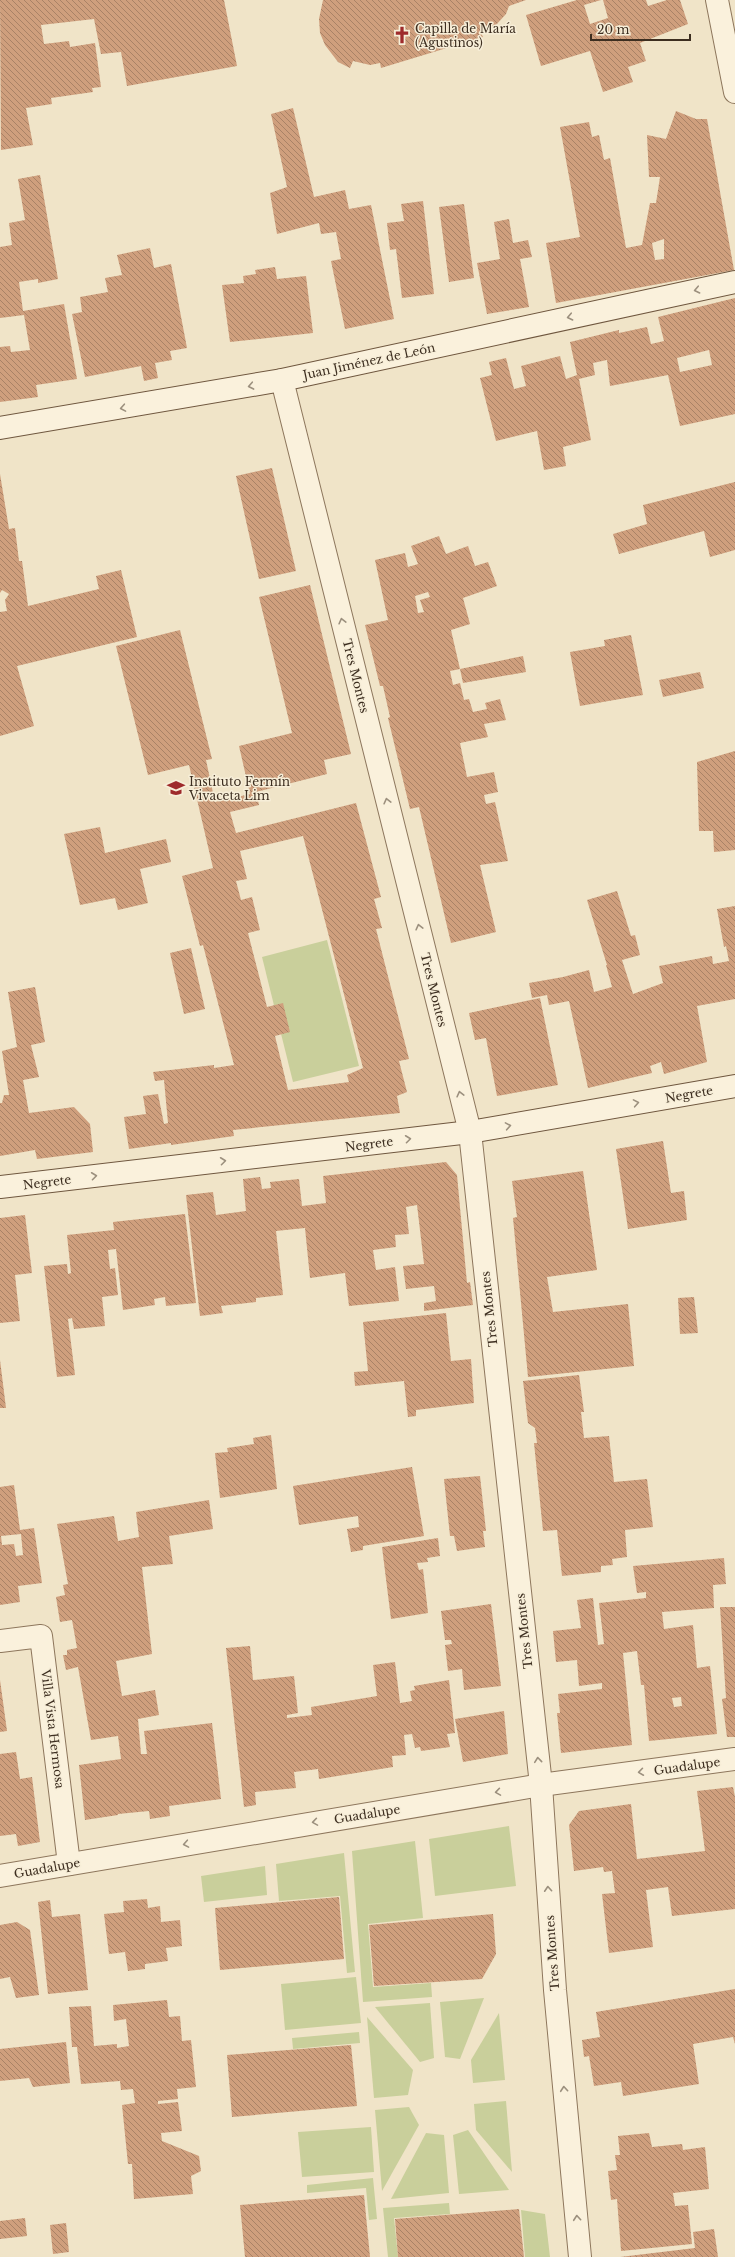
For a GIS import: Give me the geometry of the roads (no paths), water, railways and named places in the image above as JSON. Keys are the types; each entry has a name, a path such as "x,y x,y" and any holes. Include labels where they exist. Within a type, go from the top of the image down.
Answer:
{"street":[{"path":"717,0 735,92"},
{"name":"Juan Jiménez de León","path":"0,428 282,380 735,282"},
{"name":"Tres Montes","path":"282,380 470,1132 541,1786 555,1990 580,2257"},
{"name":"Negrete","path":"0,1187 470,1132 735,1086"},
{"name":"Villa Vista Hermosa","path":"0,1641 42,1636 70,1864"},
{"name":"Guadalupe","path":"0,1876 541,1786 735,1759"}],"place":[{"name":"Capilla de María (Agustinos)","path":"402,35"},
{"name":"Instituto Fermín Vivaceta Lim","path":"176,788"}]}
